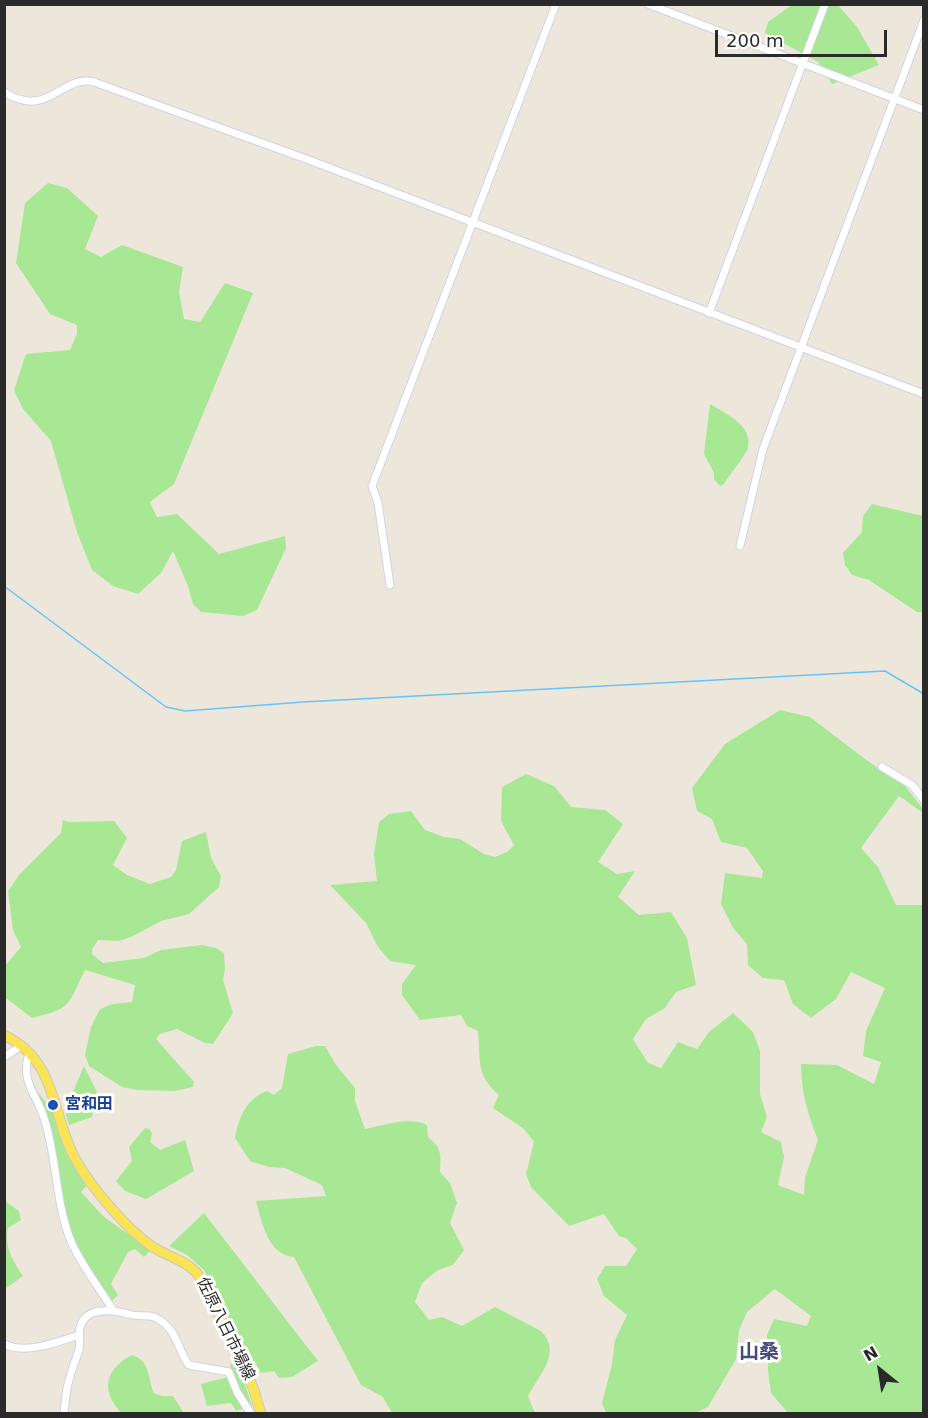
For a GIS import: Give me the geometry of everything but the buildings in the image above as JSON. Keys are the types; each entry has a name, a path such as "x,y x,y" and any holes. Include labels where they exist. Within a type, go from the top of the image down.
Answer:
{"main road":[{"name":"佐原八日市場線","path":"4,1035 29,1053 46,1077 71,1150 83,1171 140,1236 151,1245 188,1264 201,1278 243,1362 261,1413"}],"street":[{"path":"390,585 378,503 372,486 413,384 556,4"},
{"path":"648,4 924,110"},
{"path":"709,313 825,4"},
{"path":"740,546 763,449 924,20"},
{"path":"4,92 18,99 33,102 55,95 72,84 87,80 94,82 156,103 924,394"},
{"path":"882,767 912,785 924,800"},
{"path":"4,1057 21,1046"},
{"path":"29,1053 27,1079 44,1118 52,1148 67,1230 71,1242 113,1310"},
{"path":"64,1413 69,1377 80,1348 81,1323 90,1314 113,1310 132,1315 148,1314 167,1326 189,1365 229,1372 237,1392 251,1413"},
{"path":"4,1344 10,1347 49,1346 79,1335"}],"green space":[{"path":"792,5 838,5 857,27 879,65 832,84 818,62 765,33 768,22"},
{"path":"48,183 67,188 98,216 85,249 101,257 122,245 183,267 179,292 184,319 200,322 225,283 253,293 174,484 150,502 157,517 177,514 219,554 285,536 286,548 257,610 243,616 201,612 193,604 173,551 161,573 138,594 113,586 92,570 77,532 51,441 23,409 14,390 26,354 70,350 77,334 77,325 50,314 16,263 25,203"},
{"path":"710,404 737,421 748,440 748,448 744,455 724,484 720,486 714,479 714,473 704,454"},
{"path":"872,504 923,516 923,612 917,612 869,580 852,575 845,565 843,553 862,532 863,516"},
{"path":"780,710 810,717 905,786 923,809 923,813 899,796 861,848 878,867 896,905 923,905 923,1413 788,1413 771,1393 767,1335 774,1319 807,1326 811,1316 775,1289 747,1312 739,1330 736,1359 708,1407 695,1413 606,1413 602,1403 612,1364 615,1340 627,1315 604,1296 597,1279 605,1266 626,1266 637,1249 626,1238 619,1236 604,1214 569,1226 531,1187 526,1174 534,1142 524,1129 493,1108 499,1095 483,1073 478,1031 467,1026 461,1015 420,1020 402,995 402,984 416,965 390,961 378,947 366,923 330,885 377,881 374,854 379,822 389,814 411,811 425,830 444,837 460,839 484,854 495,857 507,852 514,845 501,821 502,787 526,774 554,786 571,807 605,810 623,824 598,862 617,874 635,871 618,897 639,915 671,912 687,938 696,985 676,992 665,1008 646,1019 633,1039 648,1063 661,1068 678,1042 697,1049 709,1032 733,1013 753,1032 760,1051 760,1094 767,1117 761,1132 781,1142 784,1157 778,1185 804,1195 805,1177 818,1140 806,1103 801,1064 837,1065 874,1084 881,1062 863,1056 866,1031 885,988 851,972 836,999 811,1018 793,1004 784,980 763,978 748,965 747,944 733,928 721,904 725,873 762,878 763,871 747,848 721,842 712,819 697,811 692,788 725,744"},
{"path":"63,820 69,822 114,821 127,838 113,865 127,875 150,884 171,877 176,870 182,841 206,832 211,858 221,876 219,887 189,914 161,921 119,941 98,940 92,950 92,954 103,963 144,958 161,950 202,945 216,948 224,953 223,980 233,1013 213,1044 205,1043 177,1029 160,1034 156,1039 194,1082 193,1087 175,1091 137,1090 122,1087 89,1066 85,1055 91,1027 100,1009 112,1004 132,1002 135,985 85,970 67,1004 55,1011 32,1018 6,998 5,966 21,947 13,930 8,891 19,875 61,833"},
{"path":"316,1046 325,1046 336,1065 355,1088 355,1101 365,1129 412,1121 427,1125 428,1137 440,1152 440,1172 450,1183 457,1203 450,1223 464,1250 453,1265 438,1270 422,1283 415,1302 429,1320 442,1317 462,1326 495,1307 541,1331 550,1348 546,1364 528,1396 535,1413 392,1413 383,1397 361,1385 294,1257 285,1255 272,1244 256,1201 326,1196 322,1185 285,1168 269,1167 250,1161 235,1138 241,1116 249,1104 260,1094 267,1091 274,1095 282,1088 288,1054"},
{"path":"84,1066 97,1092 92,1117 69,1125 65,1111"},
{"path":"29,1073 37,1091 55,1114 57,1127 71,1161 87,1185 81,1192 104,1217 151,1250 144,1257 135,1249 128,1252 111,1284 118,1295 111,1302 74,1243 55,1149 31,1089"},
{"path":"145,1128 150,1129 152,1134 150,1142 160,1150 185,1140 194,1171 146,1199 125,1191 116,1181 132,1161 129,1147"},
{"path":"5,1201 19,1211 21,1220 8,1228 7,1241 13,1259 23,1276 5,1289"},
{"path":"204,1213 318,1361 292,1377 279,1378 274,1371 261,1373 255,1362 251,1362 204,1270 187,1255 169,1246"},
{"path":"132,1355 142,1361 148,1370 154,1393 173,1396 184,1413 121,1413 110,1396 109,1381 116,1367"},
{"path":"231,1363 239,1366 252,1406 236,1411 231,1403 207,1406 201,1384 228,1377"}],"waterway":[{"path":"4,586 166,707 185,711 303,702 885,671 924,694"}],"place":[{"name":"宮和田","path":"53,1105"}],"district":[{"name":"山桑","path":"759,1353"}]}
